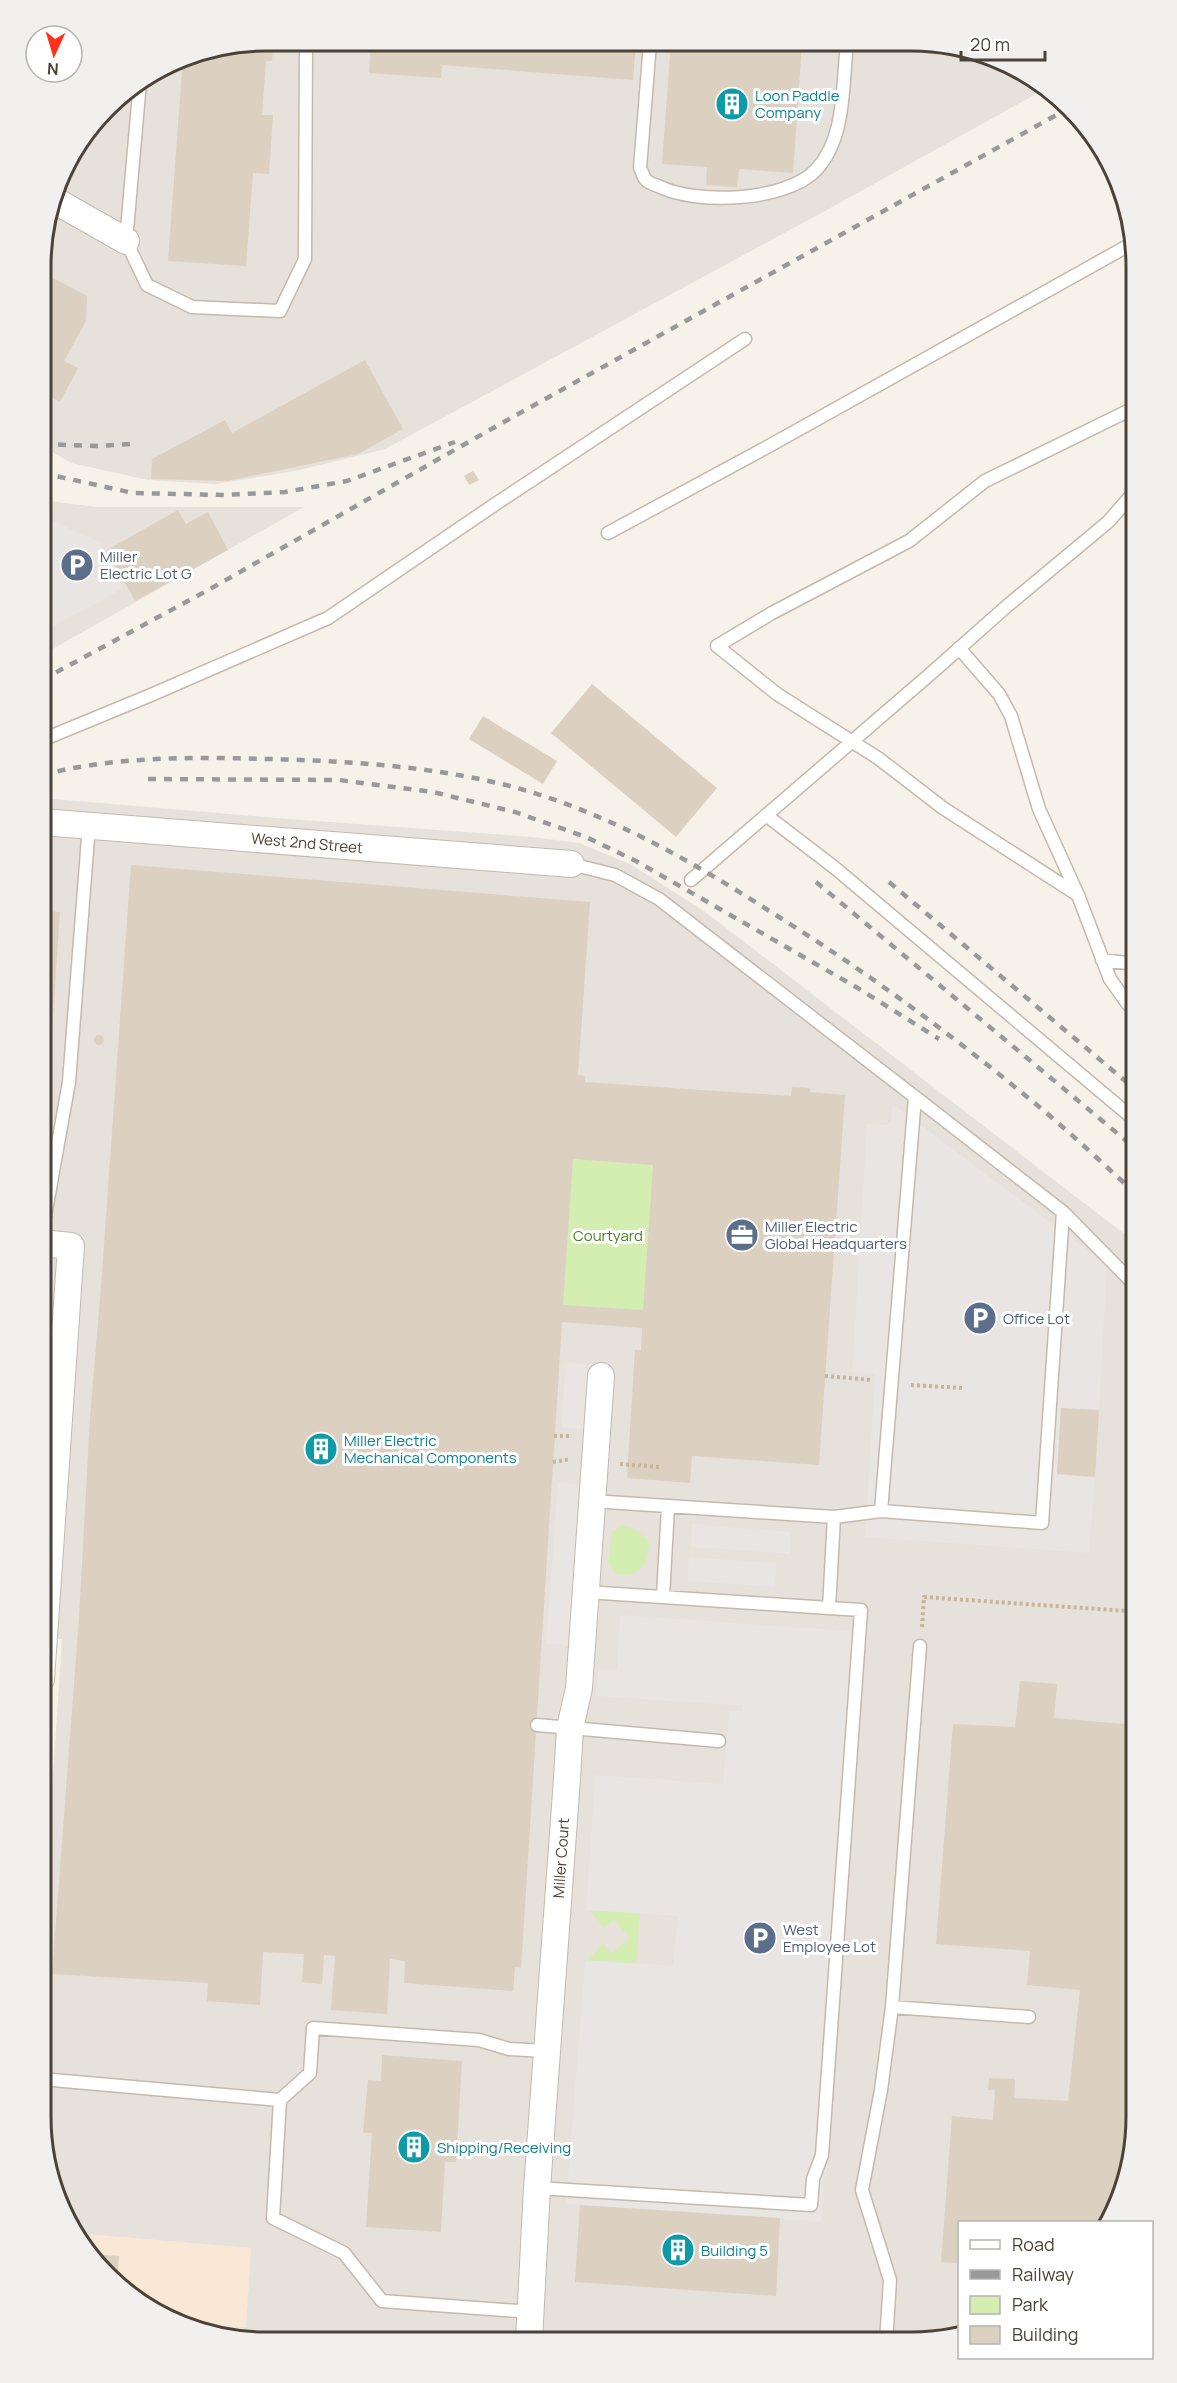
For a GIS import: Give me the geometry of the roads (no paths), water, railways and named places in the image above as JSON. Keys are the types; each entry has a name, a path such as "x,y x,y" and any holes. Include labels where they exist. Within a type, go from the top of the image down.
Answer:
{"street":[{"path":"60,203 126,241"},
{"name":"West 2nd Street","path":"51,823 571,864"},
{"path":"51,1237 71,1246 51,1474"},
{"name":"Miller Court","path":"530,2332 546,2051 570,1728 579,1688 601,1376"}],"lane":[{"path":"139,92 126,241 147,285 192,307 280,311 305,259 306,51"},
{"path":"649,51 640,168 646,180 664,189 687,196 715,199 742,198 764,193 801,181 815,171 836,139 846,51"},
{"path":"608,532 769,446 1125,247"},
{"path":"51,736 328,618 503,498 745,339"},
{"path":"1078,895 943,808 878,758 777,694 717,646 772,613 909,541 985,481 1126,412"},
{"path":"691,880 1107,522 1126,500"},
{"path":"959,648 999,694 1011,716 1039,809 1078,895 1110,979 1126,1002"},
{"path":"766,815 835,868 1126,1113"},
{"path":"51,1186 70,1074 89,825"},
{"path":"571,864 615,875 659,899 1063,1212 1126,1276"},
{"path":"1102,960 1126,963"},
{"path":"881,1511 915,1097"},
{"path":"592,1501 834,1517 881,1511 1042,1523 1063,1212"},
{"path":"663,1597 668,1507"},
{"path":"829,1608 834,1517"},
{"path":"537,2188 811,2205 813,2179 822,2155 861,1610 586,1592"},
{"path":"887,2332 890,2280 862,2190 892,2007 920,1646"},
{"path":"537,1725 719,1741"},
{"path":"892,2007 1029,2017"},
{"path":"531,2312 382,2301 344,2253 273,2218 280,2100 310,2073 313,2028 479,2040 509,2049 546,2051"},
{"path":"51,2080 280,2100"}],"railway":[{"path":"51,675 210,589 502,423 1061,112"},
{"path":"51,475 133,493 224,495 285,492 347,481 455,442"},
{"path":"51,444 96,446 132,444"},
{"path":"51,773 98,764 154,759 328,761 447,773 506,785 577,808 644,838 708,873 866,974 957,1041 1032,1101 1126,1185"},
{"path":"148,779 339,780 433,792 515,812 586,837 636,861 856,987 939,1039"},
{"path":"816,882 1126,1141"},
{"path":"889,882 1126,1082"}],"place":[{"name":"Loon Paddle Company","path":"732,104"},
{"name":"Miller Electric Lot G","path":"77,565"},
{"name":"Miller Electric Global Headquarters","path":"742,1235"},
{"name":"Office Lot","path":"980,1318"},
{"name":"Miller Electric Mechanical Components","path":"321,1449"},
{"name":"West Employee Lot","path":"760,1938"},
{"name":"Shipping/Receiving","path":"414,2147"},
{"name":"Building 5","path":"678,2250"}],"park label":[{"name":"Courtyard","path":"608,1235"}]}
